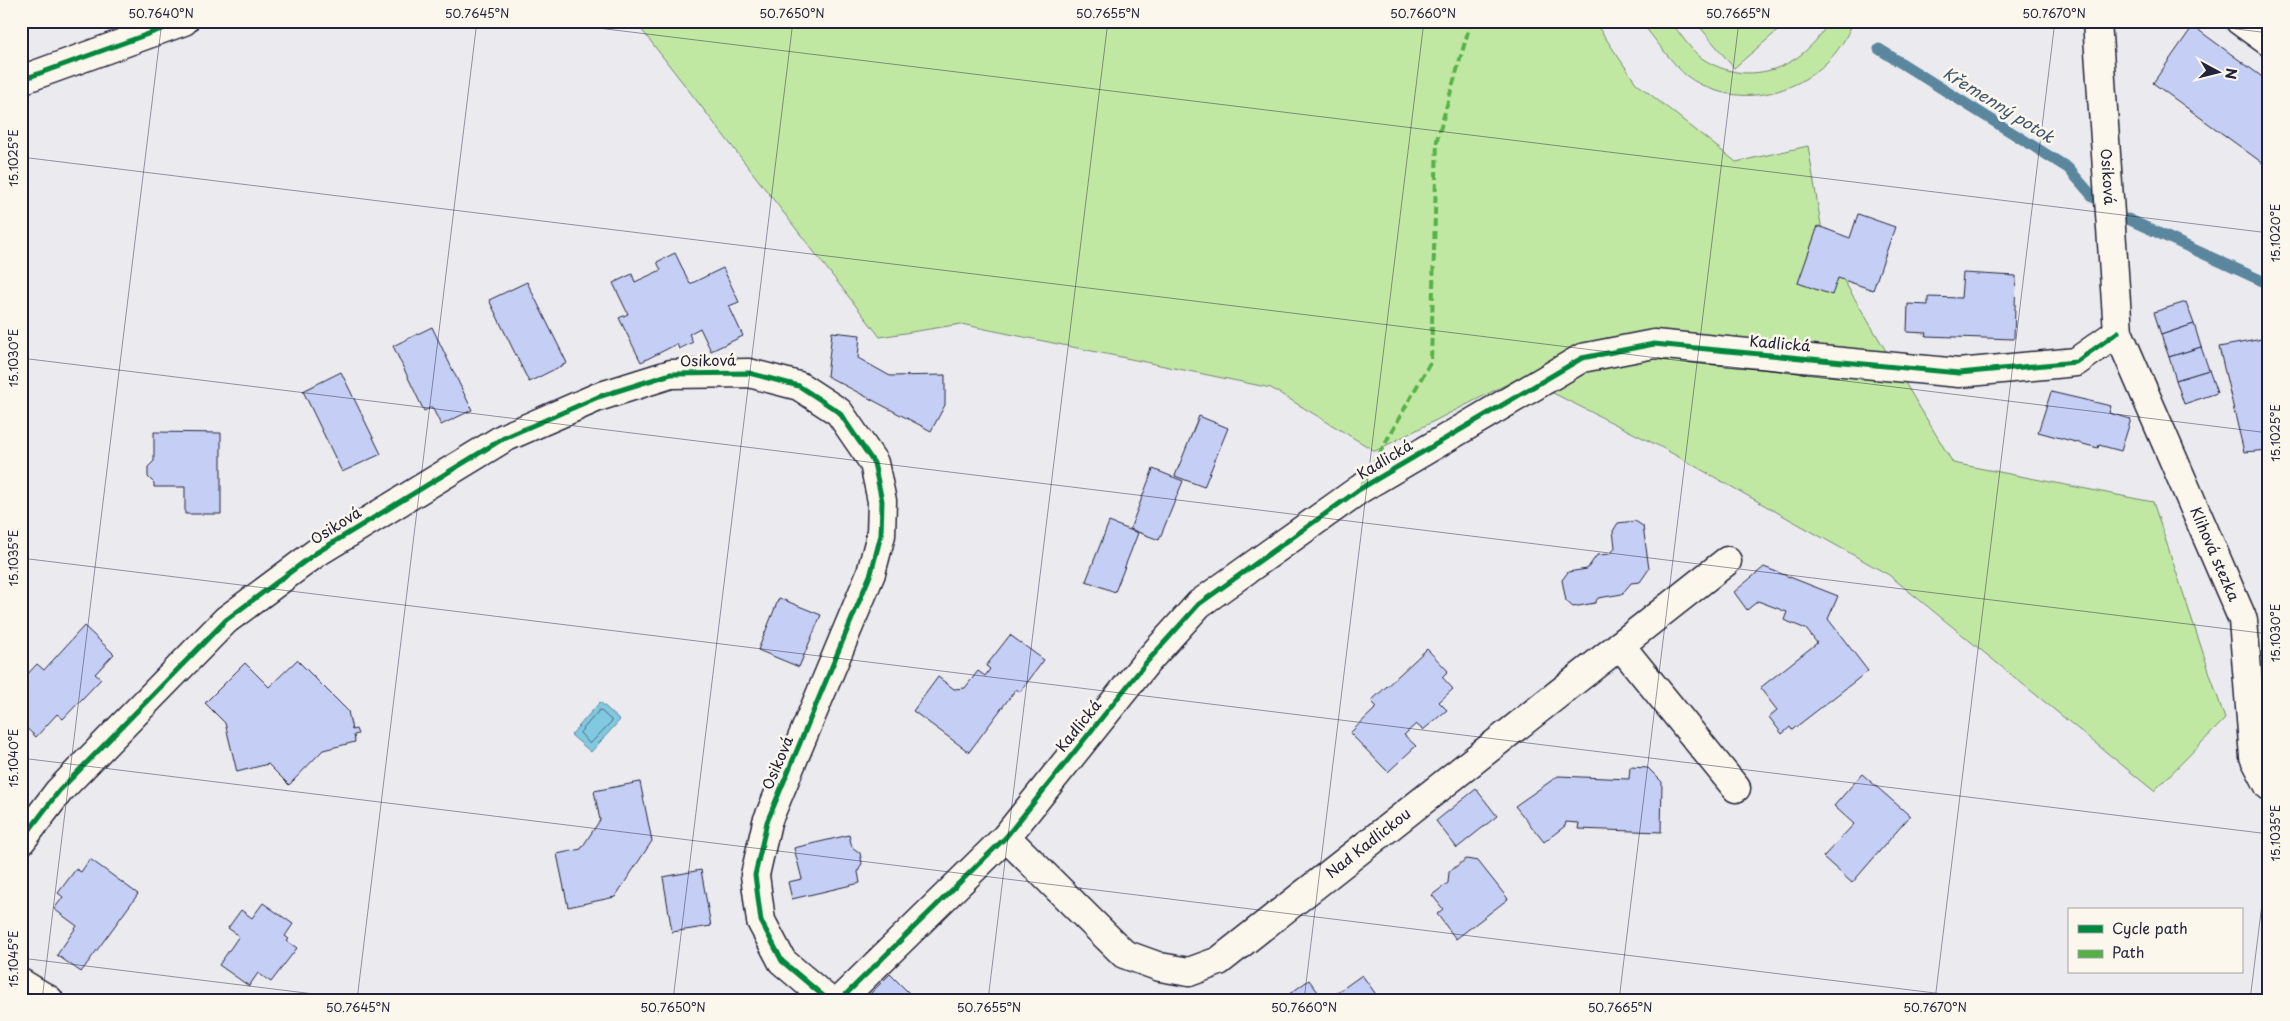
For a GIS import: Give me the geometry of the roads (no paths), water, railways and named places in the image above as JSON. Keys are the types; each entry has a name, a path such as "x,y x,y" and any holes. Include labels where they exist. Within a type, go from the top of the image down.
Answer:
{"street":[{"path":"21,80 184,21"},
{"name":"Osiková","path":"2097,21 2118,332"},
{"path":"2240,21 2269,42"},
{"name":"Klihová stezka","path":"2118,332 2243,620 2254,757 2269,786"},
{"name":"Kadlická","path":"840,1000 1006,837 1145,664 1199,604 1255,562 1360,489 1582,358 1654,344 1958,373 2076,362 2118,332"},
{"name":"Osiková","path":"21,841 59,791 226,620 316,553 504,438 598,397 671,374 749,373 798,386 840,412 874,463 882,500 881,535 871,573 767,822 755,875 761,920 782,961 828,1000"},
{"name":"Nad Kadlickou","path":"1006,837 1124,954 1160,967 1189,972 1219,961 1727,561"},
{"path":"1620,645 1736,788"},
{"path":"21,983 49,1000"}],"water":[{"path":"600,702 620,720 591,752 571,735"}],"waterway":[{"name":"Křemenný potok","path":"1879,49 2068,168 2094,198"},
{"name":"Křemenný potok","path":"2128,219 2269,284"}]}
